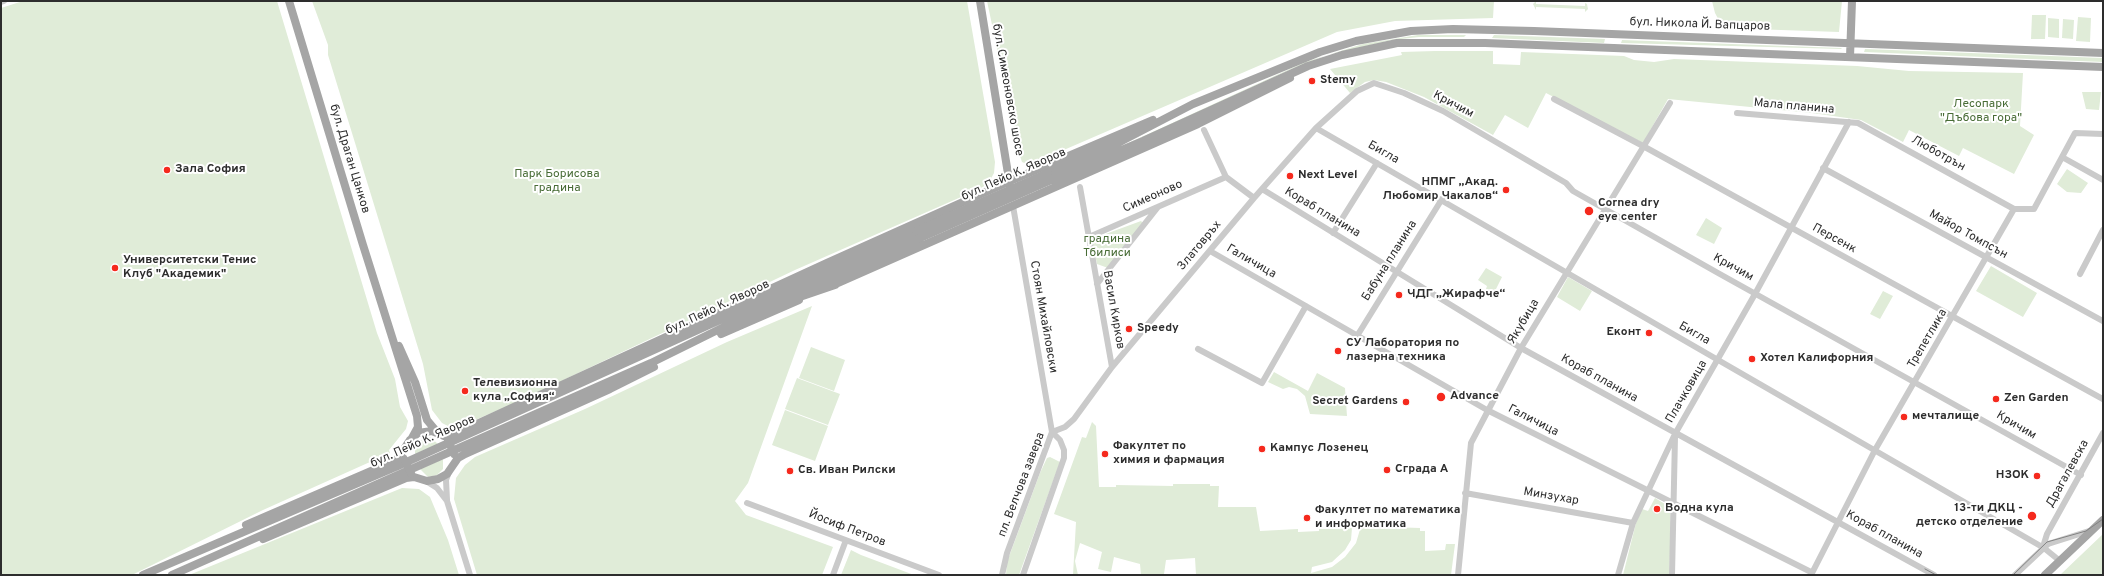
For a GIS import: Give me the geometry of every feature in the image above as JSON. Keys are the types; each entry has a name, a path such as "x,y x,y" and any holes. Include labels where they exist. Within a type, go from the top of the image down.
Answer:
{"main road":[{"name":"бул. Драган Цанков","path":"289,1 417,416 418,427 409,441"},
{"name":"бул. Симеоновско шосе","path":"980,1 1013,206"},
{"path":"1852,1 1850,57 2103,67"},
{"name":"бул. Никола Й. Вапцаров","path":"1301,60 1356,41 1397,33 1430,30 1534,31 2103,53"},
{"name":"бул. Пейо К. Яворов","path":"1049,176 1143,141 1308,66 1324,60 1381,46 1424,42 1850,57"},
{"name":"бул. Пейо К. Яворов","path":"144,575 400,465 744,313 1049,176 1116,144 1193,104 1301,60"},
{"path":"213,556 232,552 299,525 399,481 411,477 421,479 438,479 451,468 461,456 475,449 610,389 691,347 835,285 1218,115 1280,84 1308,66"},
{"path":"209,546 223,536 270,514 392,462 400,456 409,441 423,432 453,435 827,263 1010,181 1193,104"},
{"path":"691,347 827,263"},
{"path":"683,330 835,285"},
{"name":"бул. Пейо К. Яворов","path":"172,575 650,363 744,313"},
{"name":"бул. Драган Цанков","path":"388,324 407,362 427,420 439,433"},
{"path":"439,433 448,440 454,454 451,468"},
{"path":"409,441 404,459 411,473 421,479"},
{"path":"2045,575 2103,520"}],"street":[{"name":"Златовръх","path":"1052,432 1065,427 1074,419 1112,367 1254,198 1316,128 1357,91 1374,83"},
{"name":"Кричим","path":"1374,83 1404,93 1443,111 1566,183 1573,190 1755,294 1916,382 2081,475"},
{"name":"Персенк","path":"1554,99 1643,146 2103,399"},
{"name":"Якубица","path":"1458,575 1471,443 1520,348 1670,103"},
{"name":"Мала планина","path":"1737,113 1849,122"},
{"name":"Плачковица","path":"1618,575 1633,523 1675,434 1755,294 1849,122"},
{"name":"Люботрън","path":"1849,122 1860,124 2014,209"},
{"name":"Бигла","path":"1316,128 1442,199 2043,547 2060,561"},
{"path":"1204,130 1226,177 1254,198"},
{"path":"2014,209 2034,210 2075,133 2103,134"},
{"path":"2062,157 2103,180"},
{"path":"1333,233 1377,163"},
{"name":"Майор Томпсън","path":"1823,168 2103,321"},
{"name":"Симеоново","path":"1089,237 1226,177"},
{"name":"Васил Кирков","path":"1080,186 1112,367"},
{"name":"Кораб планина","path":"1262,189 1520,348 1934,575"},
{"name":"Бабуна планина","path":"1358,336 1442,199"},
{"name":"Стоян Михайловски","path":"1013,206 1052,432"},
{"path":"1097,284 1159,206"},
{"name":"Трепетлика","path":"1811,574 1837,521 1875,450 1916,382 2014,209"},
{"path":"2080,274 2103,230"},
{"name":"Галичица","path":"1210,251 1487,410 1811,574"},
{"path":"1198,349 1262,383 1306,306"},
{"name":"пл. Велчова завера","path":"1002,575 1007,553 1052,432 1060,440 1064,450 1064,458 1023,575"},
{"name":"Драгалевска","path":"2043,547 2047,534 2103,433"},
{"path":"1672,575 1675,434"},
{"path":"451,468 446,480 447,501 470,575"},
{"path":"421,479 437,488 447,501"},
{"name":"Минзухар","path":"1465,492 1633,523"},
{"name":"Йосиф Петров","path":"747,503 939,575"},
{"path":"2015,575 2043,547 2055,540 2092,530"},
{"path":"833,575 846,540"}],"green space":[{"path":"23,1 277,1 377,333 395,379 400,407 408,421 406,429 389,450 390,453 263,510 132,575 1,575 1,8"},
{"name":"Парк Борисова градина","path":"312,1 967,1 995,162 994,173 988,184 977,190 795,270 515,403 454,429 442,423 432,410 423,364 328,55 328,45"},
{"path":"987,1 1494,1 1493,18 1395,21 1337,32 1029,165 1022,162 1019,153"},
{"path":"1536,1 1536,4 1585,6 1585,3 1587,4 1588,9 1585,12 1585,9 1536,7 1536,10 1533,4"},
{"path":"1712,1 1842,1 1839,32 1723,28 1715,13"},
{"path":"2032,15 2046,15 2045,39 2031,39"},
{"path":"2078,17 2091,18 2090,42 2076,41"},
{"path":"2048,18 2059,19 2059,38 2048,37"},
{"path":"2063,19 2074,20 2073,39 2062,38"},
{"path":"1418,35 1466,35 1464,37 1419,37 1392,40 1329,54 1363,44"},
{"path":"1494,35 1605,39 1604,43 1492,38"},
{"path":"1622,40 1841,48 1842,49 1621,43"},
{"path":"1865,49 2103,58 2103,62 1864,52"},
{"name":"Лесопарк \"Дъбова гора\"","path":"1493,51 1493,64 1520,65 1521,52 1624,56 1634,60 1654,62 1674,59 1857,66 1909,71 2023,73 2020,126 2034,135 2014,174 1963,148 1959,156 1909,130 1903,142 1861,120 1812,113 1668,99 1643,143 1546,93 1528,128 1505,115 1493,135 1424,97 1386,82 1374,80 1365,82 1350,93 1330,69 1402,55 1401,52"},
{"path":"1325,56 1294,68 1122,146 1305,62"},
{"path":"2082,92 2101,92 2099,110 2086,109"},
{"path":"2067,169 2088,183 2081,193 2067,192 2057,184"},
{"path":"1706,218 1722,228 1714,244 1696,235"},
{"name":"градина Тбилиси","path":"1141,221 1143,223 1108,268 1097,264 1092,239"},
{"path":"1991,266 2037,293 2023,317 1976,291"},
{"path":"1486,268 1502,277 1494,293 1486,289 1487,286 1478,280"},
{"path":"1568,277 1592,291 1580,311 1557,297"},
{"path":"1883,291 1893,296 1880,319 1870,314"},
{"path":"812,306 748,483 735,501 746,515 833,547 822,575 477,575 454,499 456,478 465,465 475,457 585,409 727,342"},
{"path":"811,347 845,360 834,391 799,378"},
{"path":"1274,372 1308,391 1317,373 1345,388 1347,416 1310,414 1305,396 1297,389 1289,387 1283,389 1268,382"},
{"path":"797,378 840,394 828,425 785,409"},
{"path":"785,410 828,426 815,461 772,445"},
{"path":"1092,422 1096,426 1099,487 1116,487 1116,485 1173,486 1173,484 1210,484 1210,486 1219,486 1218,507 1256,507 1260,531 1298,529 1298,532 1319,531 1319,529 1352,528 1351,540 1345,550 1332,562 1312,567 1311,573 1332,567 1345,557 1356,543 1361,526 1420,528 1420,531 1425,531 1425,551 1445,550 1446,544 1455,544 1451,575 1196,575 1195,558 1166,560 1164,574 1141,575 1140,564 1114,557 1111,572 1098,569 1102,552 1080,543 1075,561 1078,575 1073,575 1076,522 1054,514 1082,437 1086,438"},
{"path":"425,437 430,437 438,444 415,454 415,445"},
{"path":"1050,457 1060,462 1019,575 1006,575 1007,562 1040,473 1047,458"},
{"path":"443,459 443,469 437,475 428,477 420,469"},
{"path":"402,488 419,489 430,497 448,540 459,575 189,575"},
{"path":"1655,498 1670,507 1671,531 1669,575 1623,575 1636,523 1642,509 1648,511"},
{"path":"2103,534 2103,575 2060,575"},
{"path":"851,550 861,555 914,575 841,575"}],"tram line":[{"path":"2013,575 2047,542 2086,531 2103,519"},
{"path":"1925,569 1936,575"}],"place":[{"name":"Stemy","path":"1312,81"},
{"name":"Зала София","path":"167,170"},
{"name":"Next Level","path":"1290,176"},
{"name":"НПМГ „Акад. Любомир Чакалов“","path":"1506,190"},
{"name":"Cornea dry eye center","path":"1589,211"},
{"name":"Университетски Тенис Клуб \"Академик\"","path":"115,268"},
{"name":"ЧДГ „Жирафче“","path":"1399,295"},
{"name":"Speedy","path":"1129,329"},
{"name":"Еконт","path":"1649,333"},
{"name":"СУ Лаборатория по лазерна техника","path":"1338,351"},
{"name":"Хотел Калифорния","path":"1752,359"},
{"name":"Телевизионна кула „София“","path":"465,391"},
{"name":"Advance","path":"1441,397"},
{"name":"Zen Garden","path":"1996,399"},
{"name":"Secret Gardens","path":"1406,402"},
{"name":"мечталище","path":"1904,417"},
{"name":"Кампус Лозенец","path":"1262,449"},
{"name":"Факултет по химия и фармация","path":"1105,454"},
{"name":"Сграда А","path":"1387,470"},
{"name":"Св. Иван Рилски","path":"790,471"},
{"name":"НЗОК","path":"2037,476"},
{"name":"Водна кула","path":"1657,509"},
{"name":"13-ти ДКЦ - детско отделение","path":"2032,516"},
{"name":"Факултет по математика и информатика","path":"1307,518"}]}
